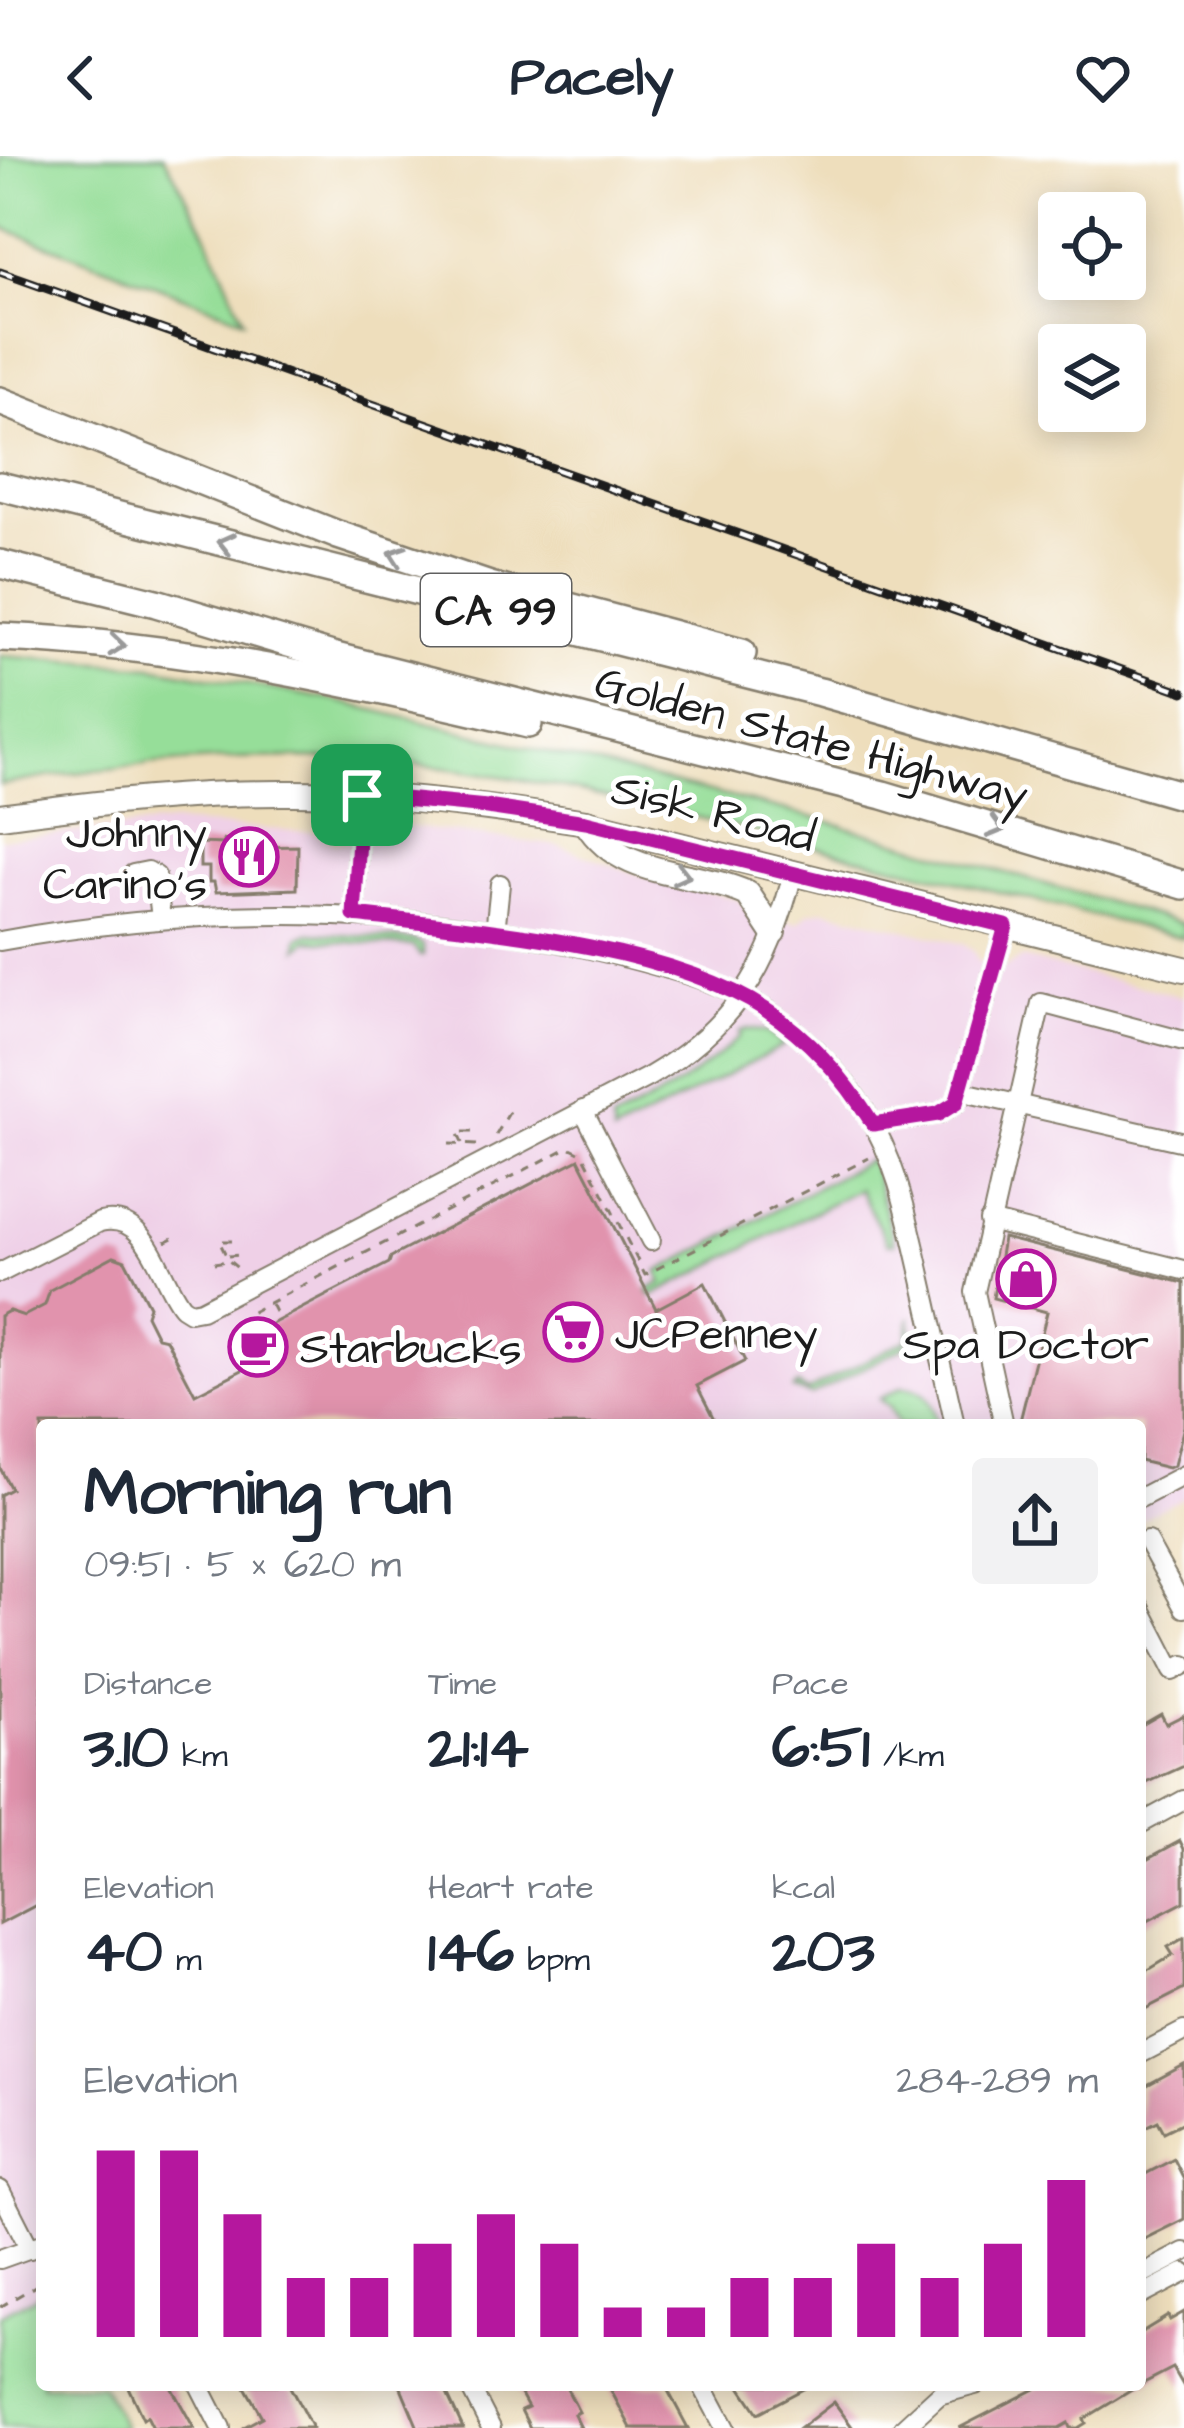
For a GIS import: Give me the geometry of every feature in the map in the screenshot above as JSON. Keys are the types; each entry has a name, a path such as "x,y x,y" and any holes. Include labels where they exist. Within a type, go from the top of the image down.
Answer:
{"highway":[{"path":"0,401 357,542 535,599 822,674 990,738"},
{"name":"Golden State Highway","path":"0,486 990,738 1184,796"},
{"name":"Golden State Highway","path":"0,564 156,603 332,656 883,795 1184,885"},
{"path":"0,637 64,640 234,662 522,723 702,768 883,795"}],"main road":[{"name":"Sisk Road","path":"0,816 217,794 362,795 487,807 586,822 1184,969"},
{"path":"586,822 598,843 610,852 644,866 748,893 773,932"}],"street":[{"path":"354,915 362,795"},
{"path":"133,874 148,872 159,881 161,920"},
{"path":"0,1274 100,1222 114,1220 142,1234 178,1302 195,1312 686,1053 743,998 781,922 793,873"},
{"path":"495,932 500,884"},
{"path":"0,941 161,920 354,915 583,947 704,979 743,998 778,1018 817,1051 873,1124 902,1197 954,1419"},
{"path":"873,1124 938,1114 956,1103 1006,926"},
{"path":"1003,1419 975,1300 988,1221 1041,1004 1184,1040"},
{"path":"959,1091 1184,1142"},
{"path":"583,1110 651,1241"},
{"path":"988,1221 1184,1270"},
{"path":"1146,1495 1184,1475"},
{"path":"1147,1540 1184,1608"},
{"path":"1146,1618 1173,1671 1184,1665"},
{"path":"1146,1821 1184,1801"},
{"path":"1146,2051 1184,2031"},
{"path":"0,2190 36,2246 0,2259"},
{"path":"1146,2272 1184,2252"},
{"path":"1146,2293 1184,2273"},
{"path":"202,2391 221,2428"},
{"path":"472,2391 491,2428"},
{"path":"705,2391 725,2428"},
{"path":"903,2428 940,2391"}],"path":[{"path":"448,1144 487,1142 510,1111"},
{"path":"463,1144 457,1132 472,1132"},
{"path":"241,1324 260,1304 271,1303 569,1147 579,1150 646,1275 870,1157"},
{"path":"163,1243 180,1234"},
{"path":"232,1241 219,1241 227,1258 241,1271"},
{"path":"214,1263 239,1256"},
{"path":"271,1303 279,1320"},
{"path":"0,2307 36,2286"}],"shaded area":[{"path":"171,823 314,832 333,843 382,840 402,826 560,846 645,877 737,899 754,915 798,923 809,913 825,910 963,944 979,962 1006,967 1022,958 1184,997 1184,1497 1146,1517 1146,1419 36,1419 36,2296 0,2315 0,839"}],"green space":[{"path":"0,156 164,156 203,227 243,319 0,227"},
{"path":"0,656 152,667 333,700 816,818 1184,924 1184,938 648,806 450,769 352,760 251,759 97,770 0,785"},
{"path":"309,933 415,940 423,945 423,955 414,946 308,940 298,949 299,938"},
{"path":"747,1029 767,1032 784,1045 614,1134 612,1122 695,1073"},
{"path":"871,1159 894,1243 888,1244 859,1189 652,1296 648,1290 662,1282 658,1272"},
{"path":"910,1317 912,1332 904,1347 811,1395 793,1389 797,1385 807,1391 907,1339"},
{"path":"902,1387 917,1390 927,1398 935,1419 895,1419 879,1399"},
{"path":"36,2296 36,2391 105,2391 124,2428 0,2428 0,2315"}],"building":[{"name":"Johnny Carino's","path":"262,839 262,847 298,846 297,889 216,892 214,882 209,882 209,867 200,867 200,843"},
{"path":"579,1159 656,1309 705,1283 745,1361 697,1386 714,1419 36,1419 36,1905 0,1924 0,1495 11,1489 0,1468 0,1316 9,1311 24,1316 45,1305 50,1290 114,1256 125,1260 149,1306 146,1315 157,1337 166,1339 195,1394 250,1366 238,1343 240,1336 389,1263 391,1257"},
{"path":"1003,1238 1184,1283 1184,1426 1174,1465 1146,1462 1146,1419 1020,1419 1047,1312 993,1298"},
{"path":"1161,1714 1166,1724 1184,1715 1184,1766 1146,1783 1146,1723"},
{"path":"1180,1841 1184,1849 1184,1902 1146,1922 1146,1860"},
{"path":"1184,1938 1184,1989 1146,2008 1146,1971 1173,1955 1168,1947"},
{"path":"1184,2065 1184,2122 1164,2132 1158,2121 1146,2127 1146,2086"},
{"path":"1174,2159 1184,2179 1184,2219 1146,2238 1146,2174"},
{"path":"1184,2312 1184,2387 1173,2368 1146,2382 1146,2329 1168,2316 1170,2320"},
{"path":"130,2391 173,2391 194,2428 153,2428 147,2416 143,2419"},
{"path":"247,2391 292,2391 312,2428 242,2428 262,2417"},
{"path":"403,2391 446,2391 463,2428 418,2428"},
{"path":"519,2391 568,2391 581,2428 530,2428 521,2410 528,2407"},
{"path":"611,2391 668,2391 688,2428 631,2428"},
{"path":"743,2391 800,2391 758,2413"},
{"path":"1031,2391 1130,2391 1084,2419 1086,2423 1078,2428 1068,2423 1059,2428 959,2428"},
{"path":"834,2402 853,2428 800,2428"}],"railway":[{"path":"0,272 1184,692"}],"place":[{"name":"Johnny Carino's","path":"249,857"},
{"name":"Spa Doctor","path":"1026,1279"},
{"name":"JCPenney","path":"573,1332"},
{"name":"Starbucks","path":"258,1347"}],"route":[{"path":"362,795 586,822 1006,926 956,1103 938,1114 873,1124 832,1067 794,1030 763,1008 704,979 529,937 354,915 362,795"}]}
